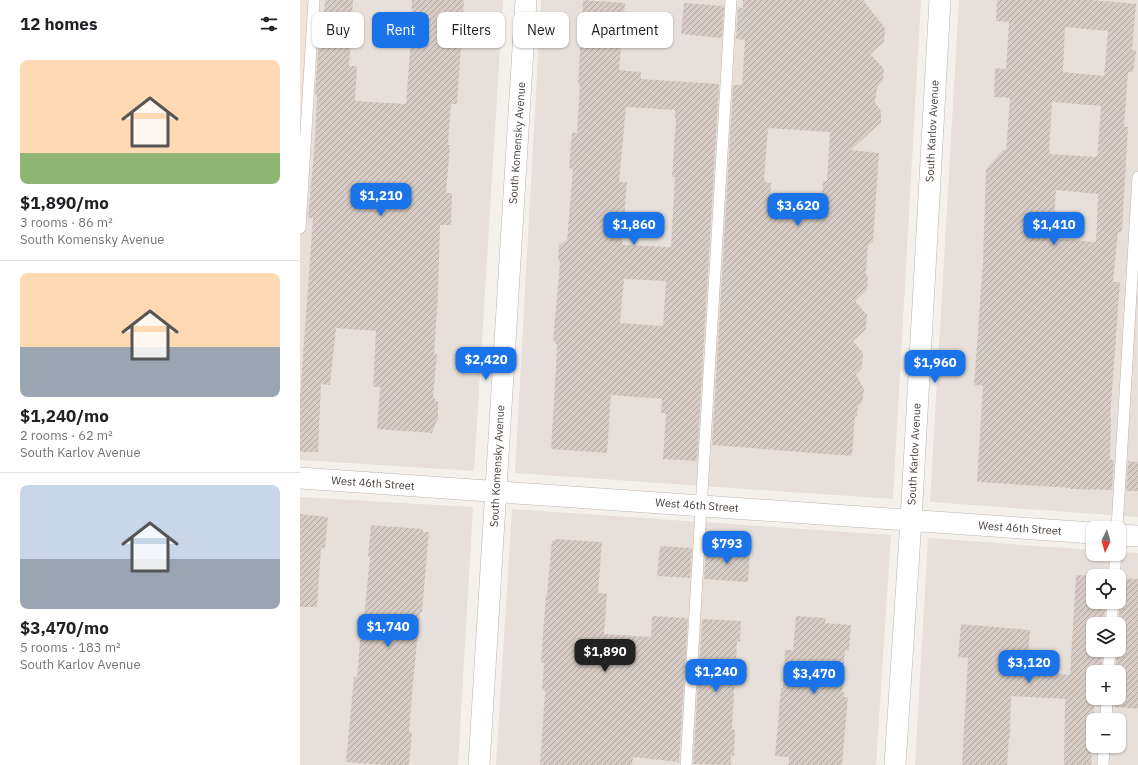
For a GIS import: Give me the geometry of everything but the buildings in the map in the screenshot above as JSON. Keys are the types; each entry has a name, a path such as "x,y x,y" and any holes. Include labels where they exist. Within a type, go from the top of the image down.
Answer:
{"street":[{"name":"South Komensky Avenue","path":"479,765 526,0"},
{"name":"South Karlov Avenue","path":"895,765 911,520 940,0"},
{"name":"West 46th Street","path":"300,478 1086,532"},
{"path":"1126,535 1138,536"}],"lane":[{"path":"300,228 314,0"},
{"path":"686,765 731,0"},
{"path":"1117,521 1138,177"},
{"path":"1103,765 1104,753"}],"shaded area":[{"path":"300,0 314,0 313,12 312,12 300,228"},
{"path":"314,0 503,0 502,12 437,12 437,48 500,48 474,471 300,460 300,230 312,33 312,48 364,48 364,12 313,12"},
{"path":"541,0 921,0 893,499 515,473 538,48 569,48 569,12 540,12"},
{"path":"959,0 1138,0 1138,517 930,502"},
{"path":"300,497 473,507 458,765 300,765"},
{"path":"512,509 891,535 876,765 496,765"},
{"path":"928,538 1086,549 1086,561 1126,561 1126,552 1138,553 1138,765 915,765"}]}
